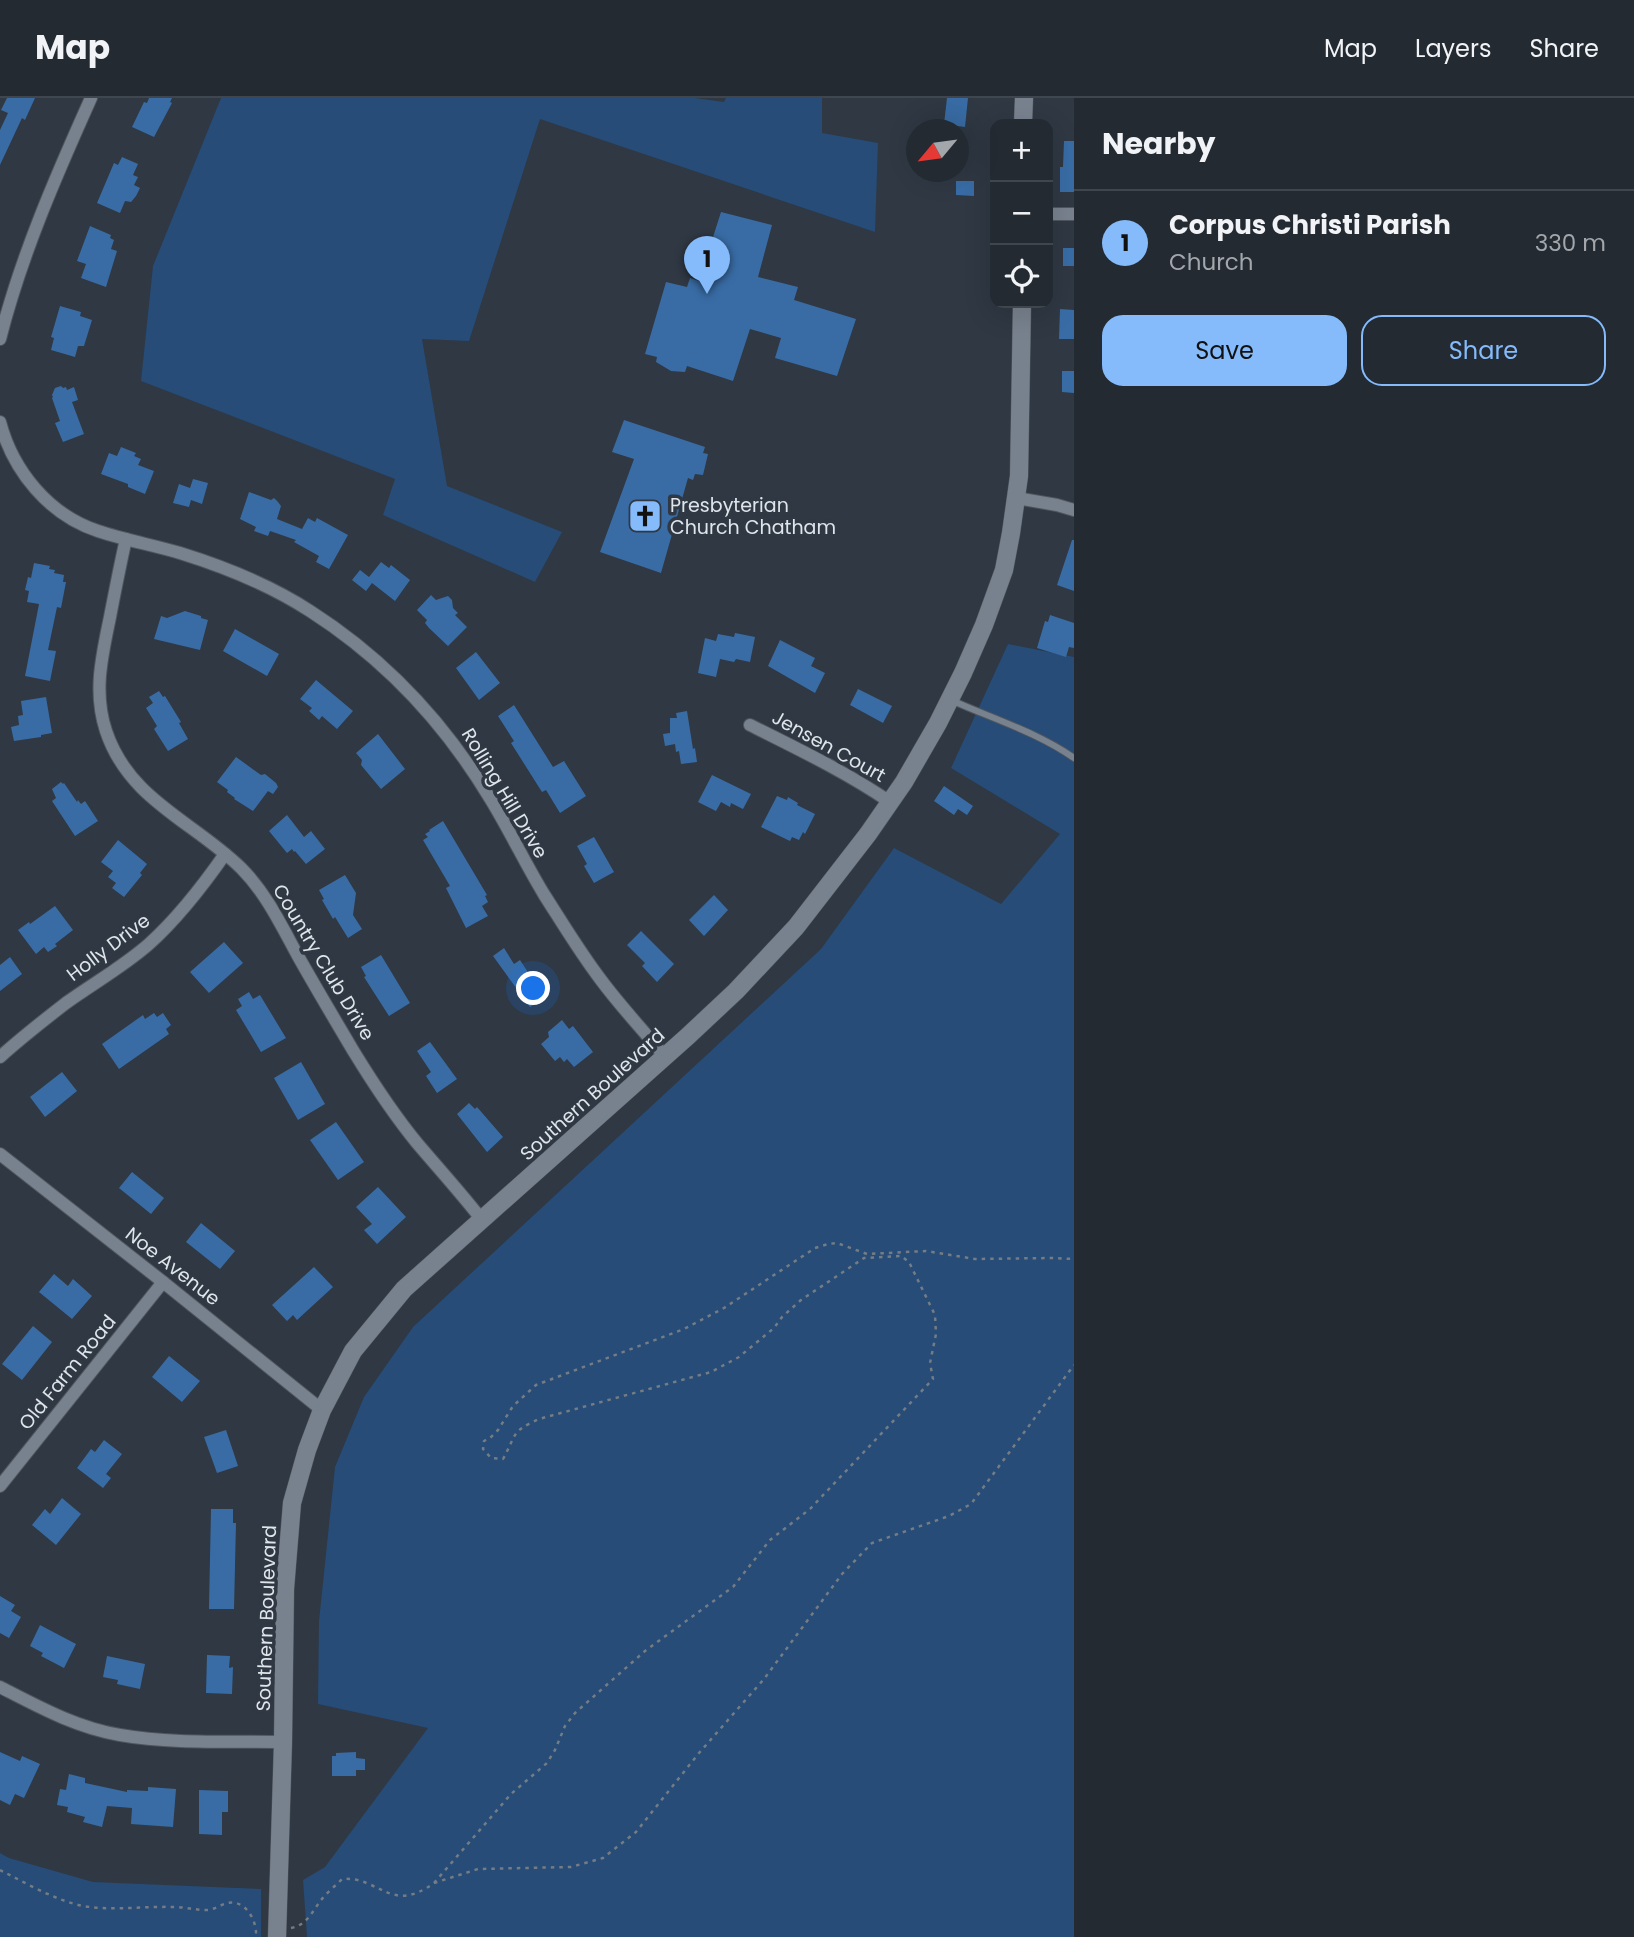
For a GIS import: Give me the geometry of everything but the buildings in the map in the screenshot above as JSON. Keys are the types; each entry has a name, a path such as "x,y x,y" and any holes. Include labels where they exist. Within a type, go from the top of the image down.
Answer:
{"main road":[{"path":"1023,119 1024,98"},
{"name":"Southern Boulevard","path":"277,1934 285,1589 292,1503 321,1410 353,1350 404,1289 736,991 788,936 890,803 950,699 967,664 1004,570 1012,533 1020,448 1022,308"}],"street":[{"path":"0,339 22,266 54,179 91,98"},
{"path":"1053,214 1074,214"},
{"name":"Rolling Hill Drive","path":"0,422 15,461 40,495 70,519 96,531 178,552 244,576 286,597 354,642 408,690 441,726 471,767 544,895 599,978 665,1057"},
{"path":"1016,498 1074,510"},
{"name":"Country Club Drive","path":"126,539 99,669 100,710 116,755 151,799 202,834 225,854 249,877 269,902 355,1053 393,1112 482,1220"},
{"name":"Jensen Court","path":"750,725 864,784 890,803"},
{"name":"Holly Drive","path":"0,1057 66,1003 148,945 190,902 225,854"},
{"name":"Noe Avenue","path":"0,1154 321,1410"},
{"name":"Old Farm Road","path":"0,1486 163,1282"},
{"path":"0,1687 58,1717 119,1735 155,1739 283,1742"}],"lane":[{"path":"950,699 1035,736 1074,758"}],"path":[{"path":"277,1934 296,1928 310,1918 321,1900 342,1879 356,1879 391,1895 403,1896 426,1889 434,1883 504,1802 547,1763 565,1726 575,1713 645,1651 733,1587 770,1540 810,1509 933,1379 930,1363 936,1334 935,1315 909,1262 901,1256 864,1258 801,1300 774,1328 739,1357 712,1372 539,1419 514,1433 503,1459 491,1458 483,1449 484,1441 498,1430 513,1406 536,1385 684,1329 724,1308 814,1248 828,1244 837,1243 867,1254 926,1251 975,1259 1074,1259"},
{"path":"434,1883 478,1869 571,1867 603,1858 636,1832 699,1753 764,1679 842,1574 872,1543 948,1516 971,1504 1074,1365"},
{"path":"0,1870 55,1897 82,1905 111,1909 175,1907 209,1910 227,1903 238,1903 248,1910 256,1925 256,1937"}],"shaded area":[{"path":"221,98 695,98 724,102 726,98 822,98 822,133 878,143 875,232 540,119 469,341 422,339 447,486 562,532 535,582 383,515 395,479 141,381 153,266"},
{"path":"1008,644 1074,657 1074,1937 307,1937 303,1880 325,1867 428,1728 318,1704 319,1621 335,1467 364,1397 413,1327 821,949 894,848 1001,904 1060,834 951,768"},
{"path":"0,1853 93,1882 261,1889 261,1937 0,1937"}],"place":[{"name":"Corpus Christi Parish","path":"707,294"},
{"name":"Presbyterian Church Chatham","path":"645,516"}]}
